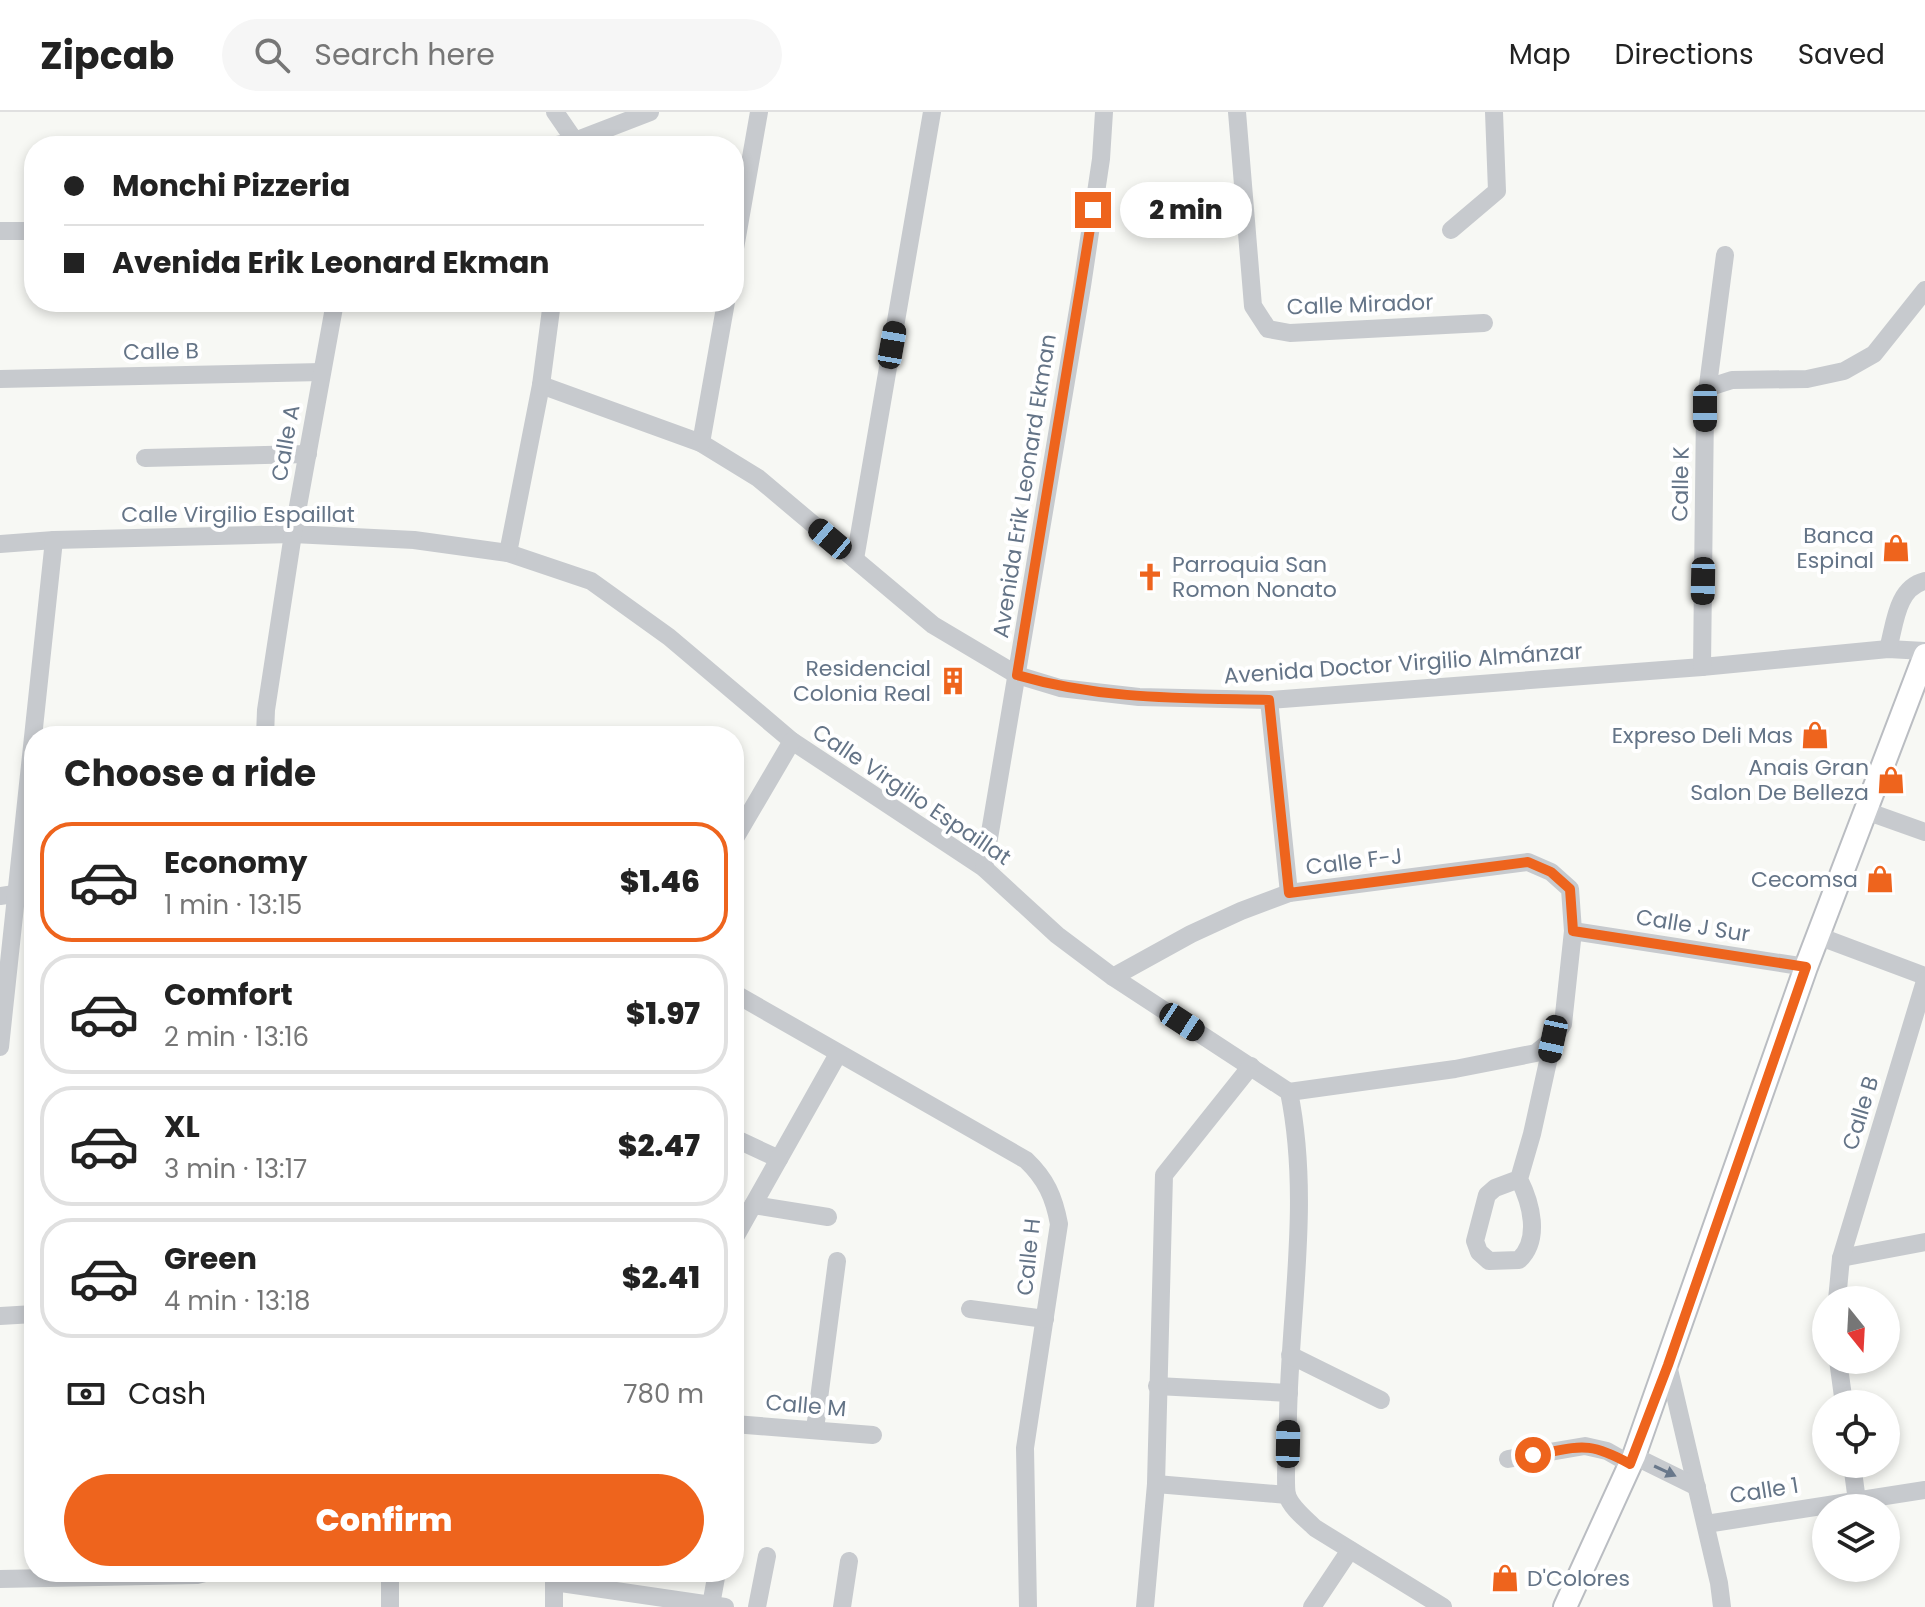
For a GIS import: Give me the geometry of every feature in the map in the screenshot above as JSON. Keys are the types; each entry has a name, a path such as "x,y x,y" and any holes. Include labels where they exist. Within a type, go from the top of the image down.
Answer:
{"main road":[{"path":"1565,1607 1632,1460 1668,1365 1806,967 1925,653"}],"street":[{"path":"555,112 570,136"},
{"path":"594,136 650,112"},
{"path":"744,197 759,112"},
{"path":"855,559 932,112"},
{"name":"Avenida Erik Leonard Ekman","path":"984,868 1101,159 1104,112"},
{"name":"Calle Mirador","path":"1237,112 1253,306 1268,329 1290,333 1484,323"},
{"path":"1451,230 1497,191 1494,112"},
{"path":"0,231 24,231"},
{"name":"Calle K","path":"1702,667 1705,408 1725,255"},
{"path":"1707,388 1732,380 1807,379 1844,371 1874,354 1925,290"},
{"name":"Calle A","path":"265,726 293,534 333,312"},
{"path":"508,553 541,385 551,312"},
{"path":"701,443 724,312"},
{"name":"Calle B","path":"0,379 322,372"},
{"name":"Avenida Doctor Virgilio Almánzar","path":"541,385 701,443 758,478 933,625 1017,675 1060,688 1139,697 1269,700 1702,667 1888,649 1925,653"},
{"path":"145,458 308,454"},
{"name":"Calle Virgilio Espaillat","path":"0,544 293,534 414,540 508,553 591,581 669,637 792,741 984,868 1057,935 1113,977 1289,1092"},
{"path":"35,726 54,540"},
{"path":"1888,649 1903,594 1915,583 1925,581"},
{"path":"1269,700 1289,893"},
{"path":"744,823 792,741"},
{"path":"1866,811 1925,832"},
{"path":"0,1047 24,826"},
{"name":"Calle F-J","path":"1113,977 1191,934 1289,893 1528,862 1551,872 1570,889 1573,931"},
{"path":"1443,1607 1315,1528 1287,1495 1299,1173 1297,1132 1289,1092 1455,1069 1536,1053 1553,1039 1563,1024 1573,931"},
{"name":"Calle J Sur","path":"1573,931 1806,967"},
{"path":"1818,936 1925,978"},
{"name":"Calle B","path":"1838,1286 1841,1258 1925,978"},
{"name":"Calle H","path":"744,999 1026,1160 1042,1176 1055,1201 1059,1224 1025,1448 1028,1607"},
{"path":"1519,1179 1553,1039"},
{"path":"744,1221 838,1054"},
{"path":"1145,1607 1156,1484 1164,1175 1251,1066"},
{"path":"744,1143 779,1159"},
{"path":"753,1205 828,1217"},
{"path":"1841,1258 1925,1242"},
{"path":"815,1429 837,1261"},
{"path":"970,1309 1045,1319"},
{"path":"0,1316 24,1315"},
{"path":"1290,1355 1381,1400"},
{"path":"1668,1365 1706,1524 1722,1607"},
{"path":"1157,1386 1289,1393"},
{"name":"Calle M","path":"744,1425 873,1435"},
{"path":"1508,1459 1585,1446 1632,1460 1697,1487"},
{"path":"1156,1484 1287,1495"},
{"name":"Calle 1","path":"1900,1494 1925,1490"},
{"name":"Calle 1","path":"1706,1524 1812,1506"},
{"path":"1312,1607 1350,1550"},
{"path":"757,1607 767,1556"},
{"path":"842,1607 849,1561"},
{"path":"0,1579 24,1578"},
{"path":"390,1582 390,1607"},
{"path":"554,1582 554,1607"},
{"path":"582,1582 718,1606 717,1582"}],"place":[{"name":"Banca Espinal","path":"1896,548"},
{"name":"Parroquia San Romon Nonato","path":"1150,577"},
{"name":"Residencial Colonia Real","path":"953,681"},
{"name":"Expreso Deli Mas","path":"1815,735"},
{"name":"Anais Gran Salon De Belleza","path":"1891,780"},
{"name":"Cecomsa","path":"1880,879"},
{"name":"D'Colores","path":"1505,1578"}],"route":[{"path":"1093,210 1017,675 1060,688 1139,697 1269,700 1289,893 1528,862 1551,872 1570,889 1573,931 1806,967 1668,1365 1630,1464 1597,1447 1585,1446 1533,1455"}]}
